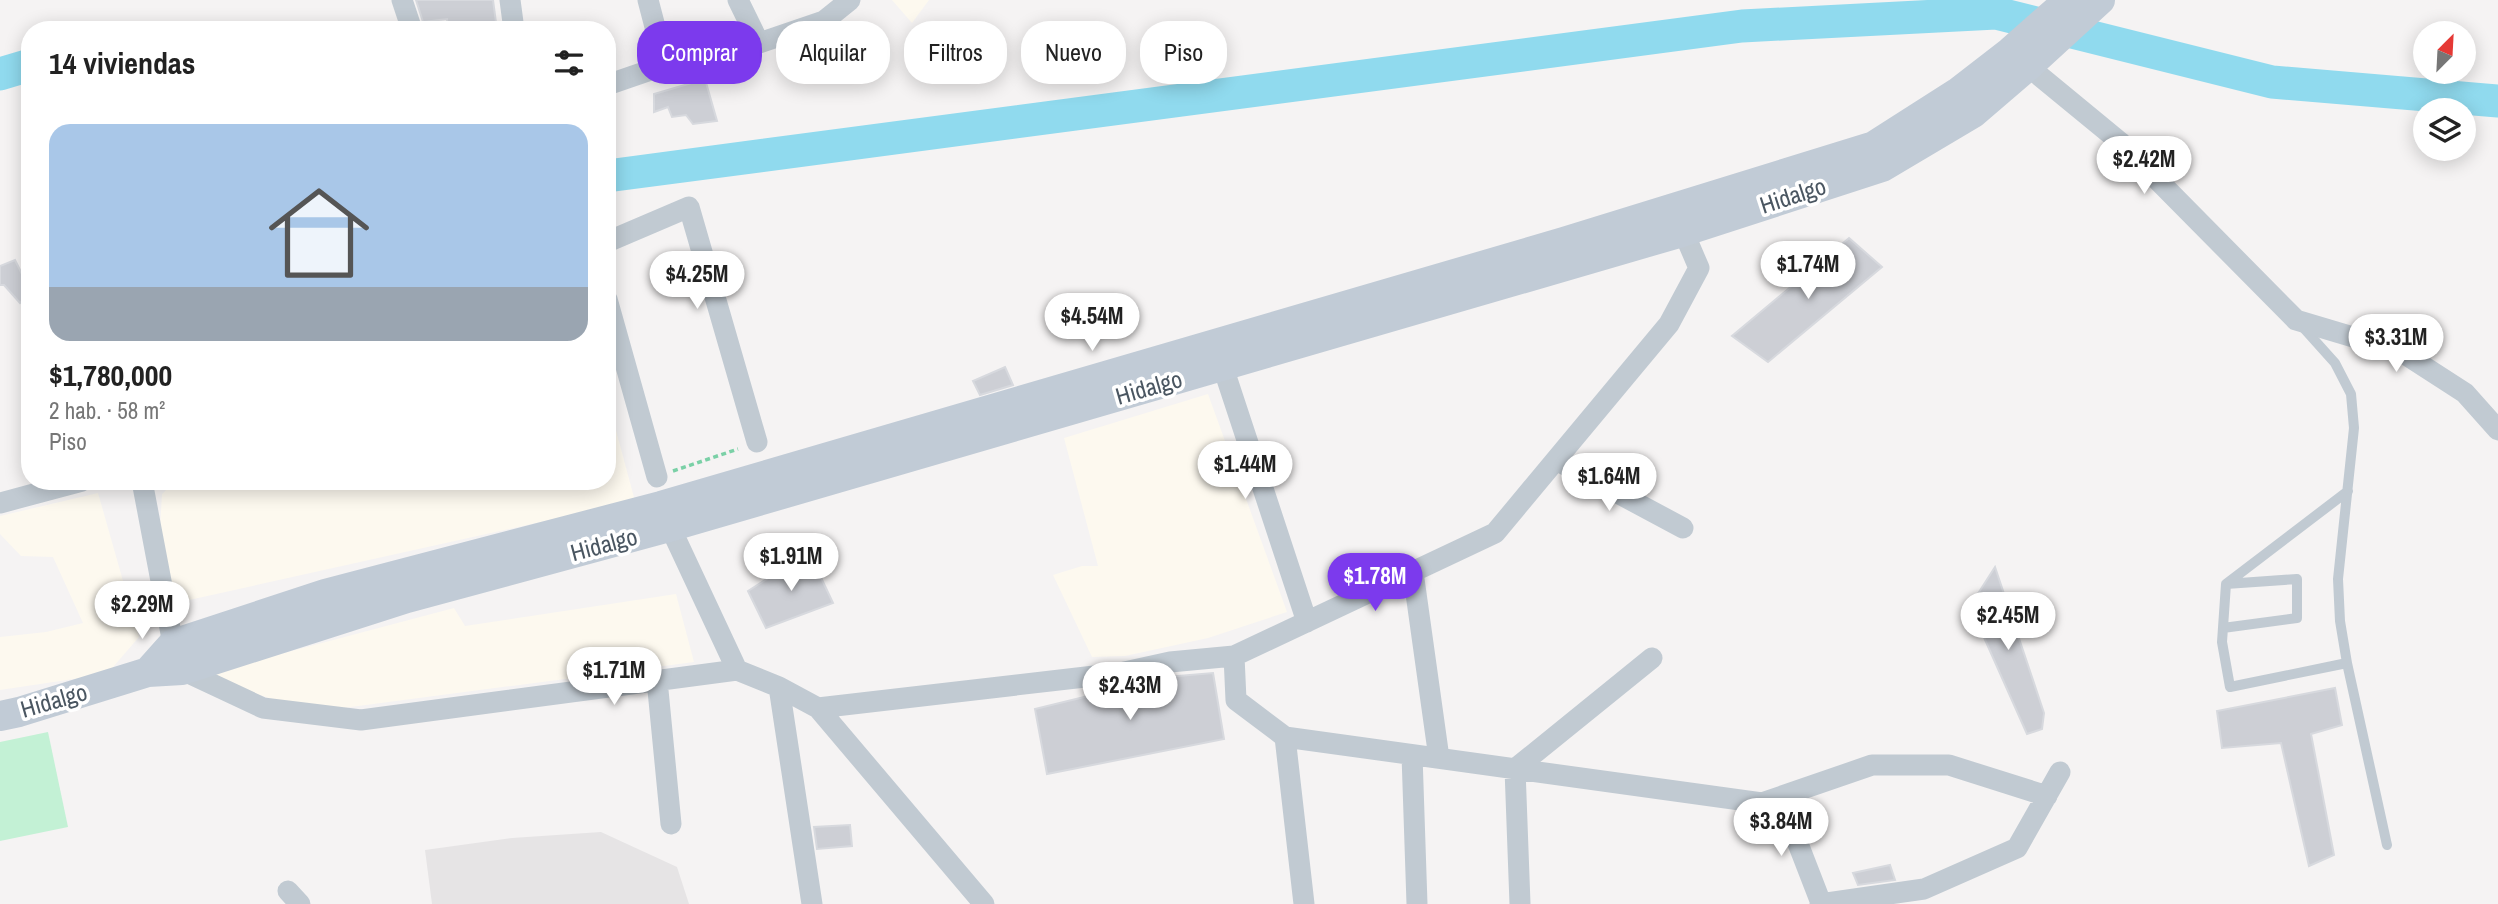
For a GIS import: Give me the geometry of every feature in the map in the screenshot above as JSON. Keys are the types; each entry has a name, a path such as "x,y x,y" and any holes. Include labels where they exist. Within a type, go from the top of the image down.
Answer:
{"main road":[{"name":"Hidalgo","path":"0,716 148,672 177,657 254,631 325,594 665,516 1679,220 1874,146 2025,54 2080,5"}],"street":[{"path":"402,0 409,21"},
{"path":"510,0 512,21"},
{"path":"648,0 653,21"},
{"path":"738,0 748,21"},
{"path":"762,42 824,21 850,0"},
{"path":"2025,54 2120,142 2296,320 2400,351 2465,393 2498,430"},
{"path":"616,82 637,75"},
{"path":"616,238 689,207 757,442"},
{"path":"818,708 1119,673 1170,662 1234,656 1495,533 1670,324 1699,268 1679,220"},
{"path":"1219,355 1307,622"},
{"path":"616,356 657,477"},
{"path":"1556,460 1683,528"},
{"path":"0,503 48,490"},
{"path":"144,490 177,657 263,708 362,720 737,670 779,687 818,708 984,904"},
{"path":"665,516 737,670"},
{"path":"1413,572 1439,758"},
{"path":"1234,656 1236,700 1285,737 1762,803 1872,765 1950,765 2047,796"},
{"path":"1515,769 1652,657"},
{"path":"657,680 671,824"},
{"path":"779,687 812,904"},
{"path":"1285,737 1304,904"},
{"path":"1412,755 1417,904"},
{"path":"1515,769 1520,904"},
{"path":"1780,797 1821,904 1924,889 2017,848 2060,772"}],"lane":[{"path":"2296,320 2335,363 2351,394 2354,428 2339,579 2340,621 2387,845"},
{"path":"2347,663 2230,687 2222,642 2226,584 2348,491"},
{"path":"2223,628 2297,618 2297,579 2226,584"}],"path":[{"path":"657,477 757,442"}],"shaded area":[{"path":"892,0 929,0 913,21 910,21"},
{"path":"1208,394 1287,612 1208,638 1125,656 1092,657 1053,575 1082,566 1098,566 1064,438"},
{"path":"616,430 635,501 171,604 160,529 162,494 166,490 616,490"},
{"path":"98,493 139,637 107,674 0,690 0,637 46,632 83,623 53,557 21,556 0,534 0,516"},
{"path":"676,594 694,662 343,708 281,702 201,675 454,608 465,626"},
{"path":"601,832 677,867 689,904 432,904 425,850 512,838"}],"green space":[{"path":"48,732 68,827 0,841 0,742"}],"building":[{"path":"416,0 493,0 496,21 423,21"},
{"path":"688,84 706,84 717,121 693,124 686,115 672,117 668,107 654,112 654,94"},
{"path":"1849,238 1882,267 1768,362 1732,336"},
{"path":"15,260 21,272 20,303 4,285 0,285 0,266"},
{"path":"1005,367 1013,385 980,395 973,381"},
{"path":"809,552 833,603 766,628 748,591"},
{"path":"1995,567 2044,713 2042,729 2027,734 1970,606"},
{"path":"1213,673 1224,739 1047,774 1035,709 1166,677"},
{"path":"2335,688 2342,725 2311,734 2334,855 2309,866 2281,743 2222,748 2217,711"},
{"path":"850,825 852,846 817,849 814,827"},
{"path":"1890,865 1895,880 1858,885 1853,873"}],"waterway":[{"path":"616,175 1742,26 1996,13 2272,82 2498,101"},
{"path":"0,74 21,68"}]}
